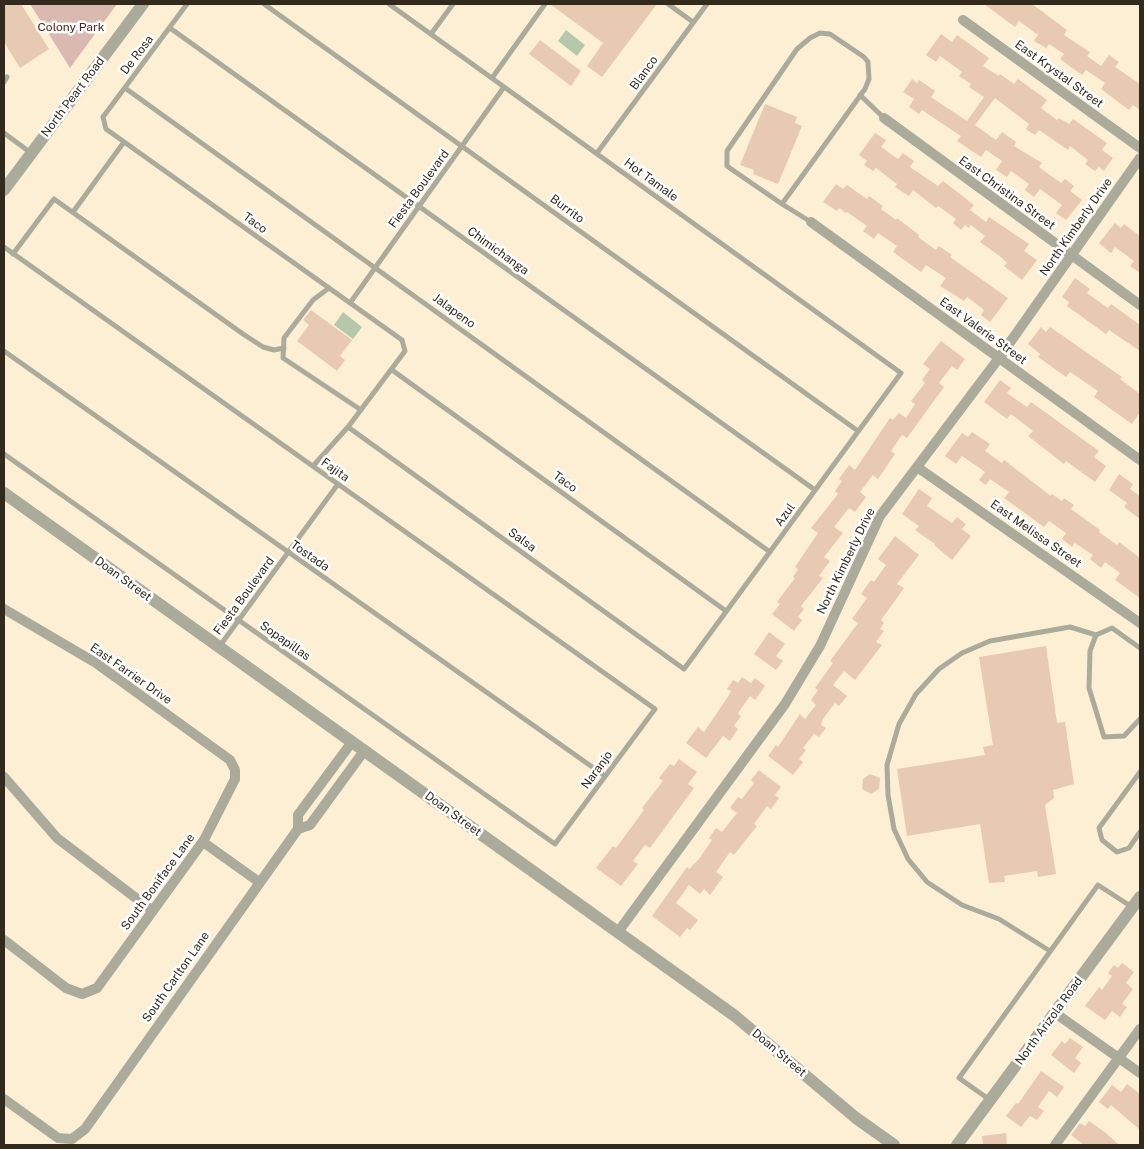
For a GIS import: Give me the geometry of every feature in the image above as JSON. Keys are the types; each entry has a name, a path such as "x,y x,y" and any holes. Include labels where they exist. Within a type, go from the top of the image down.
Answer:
{"street":[{"name":"North Peart Road","path":"4,190 143,4"},
{"name":"East Krystal Street","path":"964,20 1140,148"},
{"name":"East Christina Street","path":"884,118 1140,305"},
{"name":"North Kimberly Drive","path":"618,932 785,704 820,646 880,516 999,358 1140,158"},
{"name":"East Valerie Street","path":"810,222 1140,460"},
{"name":"East Melissa Street","path":"917,466 1140,623"},
{"name":"Doan Street","path":"4,493 735,1016 856,1118 894,1145"},
{"name":"East Farrier Drive","path":"4,609 96,663 230,760 235,770"},
{"name":"South Carlton Lane","path":"4,1099 58,1138 72,1139 84,1129 298,828 298,815 352,742"},
{"name":"South Carlton Lane","path":"298,828 310,825 364,751"},
{"name":"South Boniface Lane","path":"4,940 66,988 82,994 97,988 203,842 234,779 235,770"},
{"path":"4,779 57,838 153,911"},
{"path":"203,842 259,882"},
{"name":"North Arizola Road","path":"957,1145 1136,902"},
{"path":"1055,1013 1140,1073"},
{"path":"1055,1145 1140,1029"}],"lane":[{"name":"De Rosa","path":"103,117 188,4"},
{"name":"Burrito","path":"264,4 858,431"},
{"name":"Hot Tamale","path":"389,4 902,373"},
{"path":"431,34 453,4"},
{"path":"492,78 545,4"},
{"path":"668,4 693,22"},
{"name":"Blanco","path":"597,154 707,4"},
{"name":"Chimichanga","path":"170,28 815,490"},
{"path":"782,204 865,89 869,79 869,71 864,57 839,38 830,34 820,33 810,38 797,49 727,151 727,166 782,204 810,222"},
{"name":"Fiesta Boulevard","path":"350,303 504,87"},
{"name":"Jalapeno","path":"125,88 770,552"},
{"path":"860,95 884,118"},
{"name":"Taco","path":"103,117 106,129 402,340 405,351 392,370 726,611"},
{"path":"4,133 32,153"},
{"path":"73,212 124,142"},
{"path":"13,254 54,199 263,348 274,350 284,348"},
{"name":"Fajita","path":"4,247 655,709"},
{"path":"329,288 305,309 284,338 283,358 361,410"},
{"name":"Tostada","path":"4,351 605,776"},
{"path":"313,466 348,427 392,370"},
{"name":"Azul","path":"684,668 902,373"},
{"name":"Salsa","path":"348,427 684,668"},
{"name":"Sopapillas","path":"4,454 555,844"},
{"name":"Fiesta Boulevard","path":"219,647 338,484"},
{"path":"1050,952 999,919 962,905 927,882 908,858 894,829 888,795 887,764 898,724 916,694 939,669 962,653 990,641 1070,627 1096,635 1112,628 1140,648"},
{"path":"1096,635 1090,651 1089,688 1104,737 1124,736 1140,719"},
{"name":"Naranjo","path":"555,844 655,709"},
{"path":"1140,772 1098,828 1102,840 1118,852 1129,848 1140,832"},
{"path":"990,1100 958,1078 1098,885 1136,902"}],"green space":[{"name":"Colony Park","path":"30,4 117,4 70,68"}],"shaded area":[{"path":"566,30 585,45 577,56 558,41"},
{"path":"343,312 362,327 353,339 334,325"}],"building":[{"path":"4,4 21,4 49,49 20,68 4,42"},
{"path":"550,4 657,4 602,77 587,66 603,43"},
{"path":"984,4 1032,4 1067,30 1064,35 1090,52 1087,56 1101,66 1109,55 1119,62 1115,67 1140,84 1140,110 1133,105 1129,110 1101,89 1105,83 1086,70 1082,75 1060,59 1064,54 1049,44 1046,48 1034,41 1038,35 1019,21 1015,27"},
{"path":"941,34 952,42 957,35 989,58 983,66 999,76 1000,74 1014,84 1018,79 1047,100 1041,108 1057,120 1059,118 1069,124 1073,119 1107,143 1102,150 1113,158 1104,171 1099,167 1095,171 1085,164 1088,160 1070,146 1068,150 1039,130 1035,135 1026,129 1029,124 995,98 975,125 996,140 1002,132 1016,142 1014,146 1042,163 1039,167 1061,183 1065,179 1074,186 1070,191 1082,200 1066,220 1056,213 1062,205 1040,189 1034,197 1025,190 1029,184 1011,171 1007,177 996,170 1002,161 986,150 981,157 957,141 961,136 922,110 919,114 909,107 914,99 903,92 912,79 917,83 919,80 935,91 931,97 967,121 984,97 969,87 971,84 959,76 962,72 940,56 936,62 926,55"},
{"path":"540,40 581,71 571,86 529,54"},
{"path":"765,104 797,117 795,123 802,126 778,184 753,174 754,170 740,165"},
{"path":"875,133 886,140 881,147 898,159 903,153 914,161 910,167 938,186 943,181 974,205 970,210 986,222 989,217 1029,244 1024,251 1037,260 1022,280 1004,266 1007,263 1001,257 980,242 985,236 971,225 969,228 965,225 961,230 953,223 956,219 938,206 936,208 913,190 909,196 895,187 897,184 876,168 873,171 864,165 867,161 859,155"},
{"path":"836,184 843,189 847,185 867,199 869,196 883,206 881,209 896,220 897,218 919,235 918,237 936,250 939,246 952,255 950,257 1008,298 990,322 981,315 984,310 967,297 964,301 940,286 946,278 926,265 921,272 893,252 897,246 878,233 874,239 863,231 867,226 847,212 839,208 837,211 823,202"},
{"path":"1115,223 1121,228 1124,224 1140,236 1140,273 1130,266 1134,261 1115,247 1111,253 1099,243"},
{"path":"1075,278 1090,289 1087,293 1108,308 1111,304 1140,325 1140,351 1109,330 1106,334 1067,306 1069,302 1062,297"},
{"path":"311,310 352,340 340,356 345,360 337,371 297,341 309,325 303,320"},
{"path":"1041,327 1046,332 1050,327 1122,377 1120,379 1140,394 1140,412 1132,424 1094,397 1098,391 1070,372 1066,377 1038,357 1040,354 1028,344"},
{"path":"941,341 965,359 957,370 952,366 939,383 944,387 907,438 902,435 891,451 895,454 878,479 873,475 860,492 866,497 855,512 849,508 834,527 843,533 824,557 830,561 819,576 823,578 801,606 804,609 798,617 802,620 794,631 772,614 780,604 777,602 795,578 793,577 798,569 795,567 818,533 811,528 838,494 835,491 842,481 839,479 849,465 855,470 890,418 893,420 899,413 906,418 915,404 911,401 925,383 922,380 930,369 923,364"},
{"path":"1000,380 1011,388 1007,393 1027,407 1031,402 1099,451 1094,457 1106,466 1095,482 1066,461 1064,464 1028,436 1033,431 1011,414 1007,419 984,402"},
{"path":"972,432 990,444 985,451 1002,463 1004,460 1051,496 1052,494 1062,501 1064,498 1074,505 1071,509 1100,530 1099,532 1117,545 1119,542 1140,558 1140,598 1115,580 1120,573 1105,562 1101,568 1090,559 1093,555 1075,543 1072,547 1062,539 1066,533 1049,521 1044,527 1004,498 1009,492 990,479 986,485 979,480 985,472 981,469 962,456 956,464 945,456 962,433 968,437"},
{"path":"1119,474 1133,484 1130,489 1140,496 1140,519 1124,507 1127,503 1109,490"},
{"path":"919,489 932,498 927,506 952,523 957,517 966,524 962,529 971,536 952,560 935,544 915,530 919,526 902,514"},
{"path":"895,536 919,555 897,584 904,588 881,620 884,623 880,629 884,631 876,642 882,645 855,680 844,671 833,685 847,696 839,706 835,703 823,719 821,725 826,728 819,737 814,734 803,748 806,750 799,759 803,762 793,775 768,756 776,745 778,747 800,714 805,719 816,705 811,700 818,690 815,688 833,663 830,661 858,623 852,619 867,598 861,594 871,580 874,582 886,565 878,559"},
{"path":"769,632 785,644 776,656 783,661 776,670 754,654"},
{"path":"1046,646 1057,723 1065,722 1074,784 1053,790 1054,798 1045,805 1056,874 1038,877 1037,871 1004,876 1005,882 989,883 980,824 907,836 897,769 985,755 983,747 993,745 979,657"},
{"path":"742,677 751,683 755,678 765,686 755,700 750,696 738,713 741,716 734,726 738,729 730,741 723,736 706,758 686,743 698,727 704,732 731,691 727,689 733,680 738,683"},
{"path":"679,759 697,772 688,784 694,788 650,848 645,845 633,861 638,864 621,886 596,868 613,846 616,848 644,810 642,808 663,781 659,778 670,764 674,766"},
{"path":"759,770 781,787 775,795 779,798 771,809 767,806 754,824 757,826 734,855 730,852 716,872 723,877 710,895 704,889 700,894 689,885 676,903 698,920 690,930 687,928 680,937 652,916 687,867 689,869 699,859 712,840 709,838 716,828 722,832 737,813 730,808 738,797 742,799 754,783 751,780"},
{"path":"870,774 880,778 879,789 871,794 862,789 863,779"},
{"path":"1122,963 1134,972 1126,983 1133,989 1122,1004 1127,1007 1120,1017 1112,1011 1105,1020 1085,1006 1099,987 1102,990 1112,976 1108,973 1114,965 1118,968"},
{"path":"1070,1038 1083,1047 1075,1058 1081,1063 1074,1073 1051,1055 1062,1041 1065,1044"},
{"path":"1041,1071 1064,1087 1057,1097 1049,1091 1038,1107 1044,1111 1037,1120 1030,1116 1021,1127 1006,1116 1016,1103 1018,1104"},
{"path":"1127,1084 1140,1094 1140,1130 1111,1105 1108,1109 1099,1102 1112,1085 1121,1092"},
{"path":"1089,1121 1119,1145 1084,1145 1071,1135 1080,1123 1085,1126"},
{"path":"1006,1133 1007,1145 983,1145 982,1136"}]}
